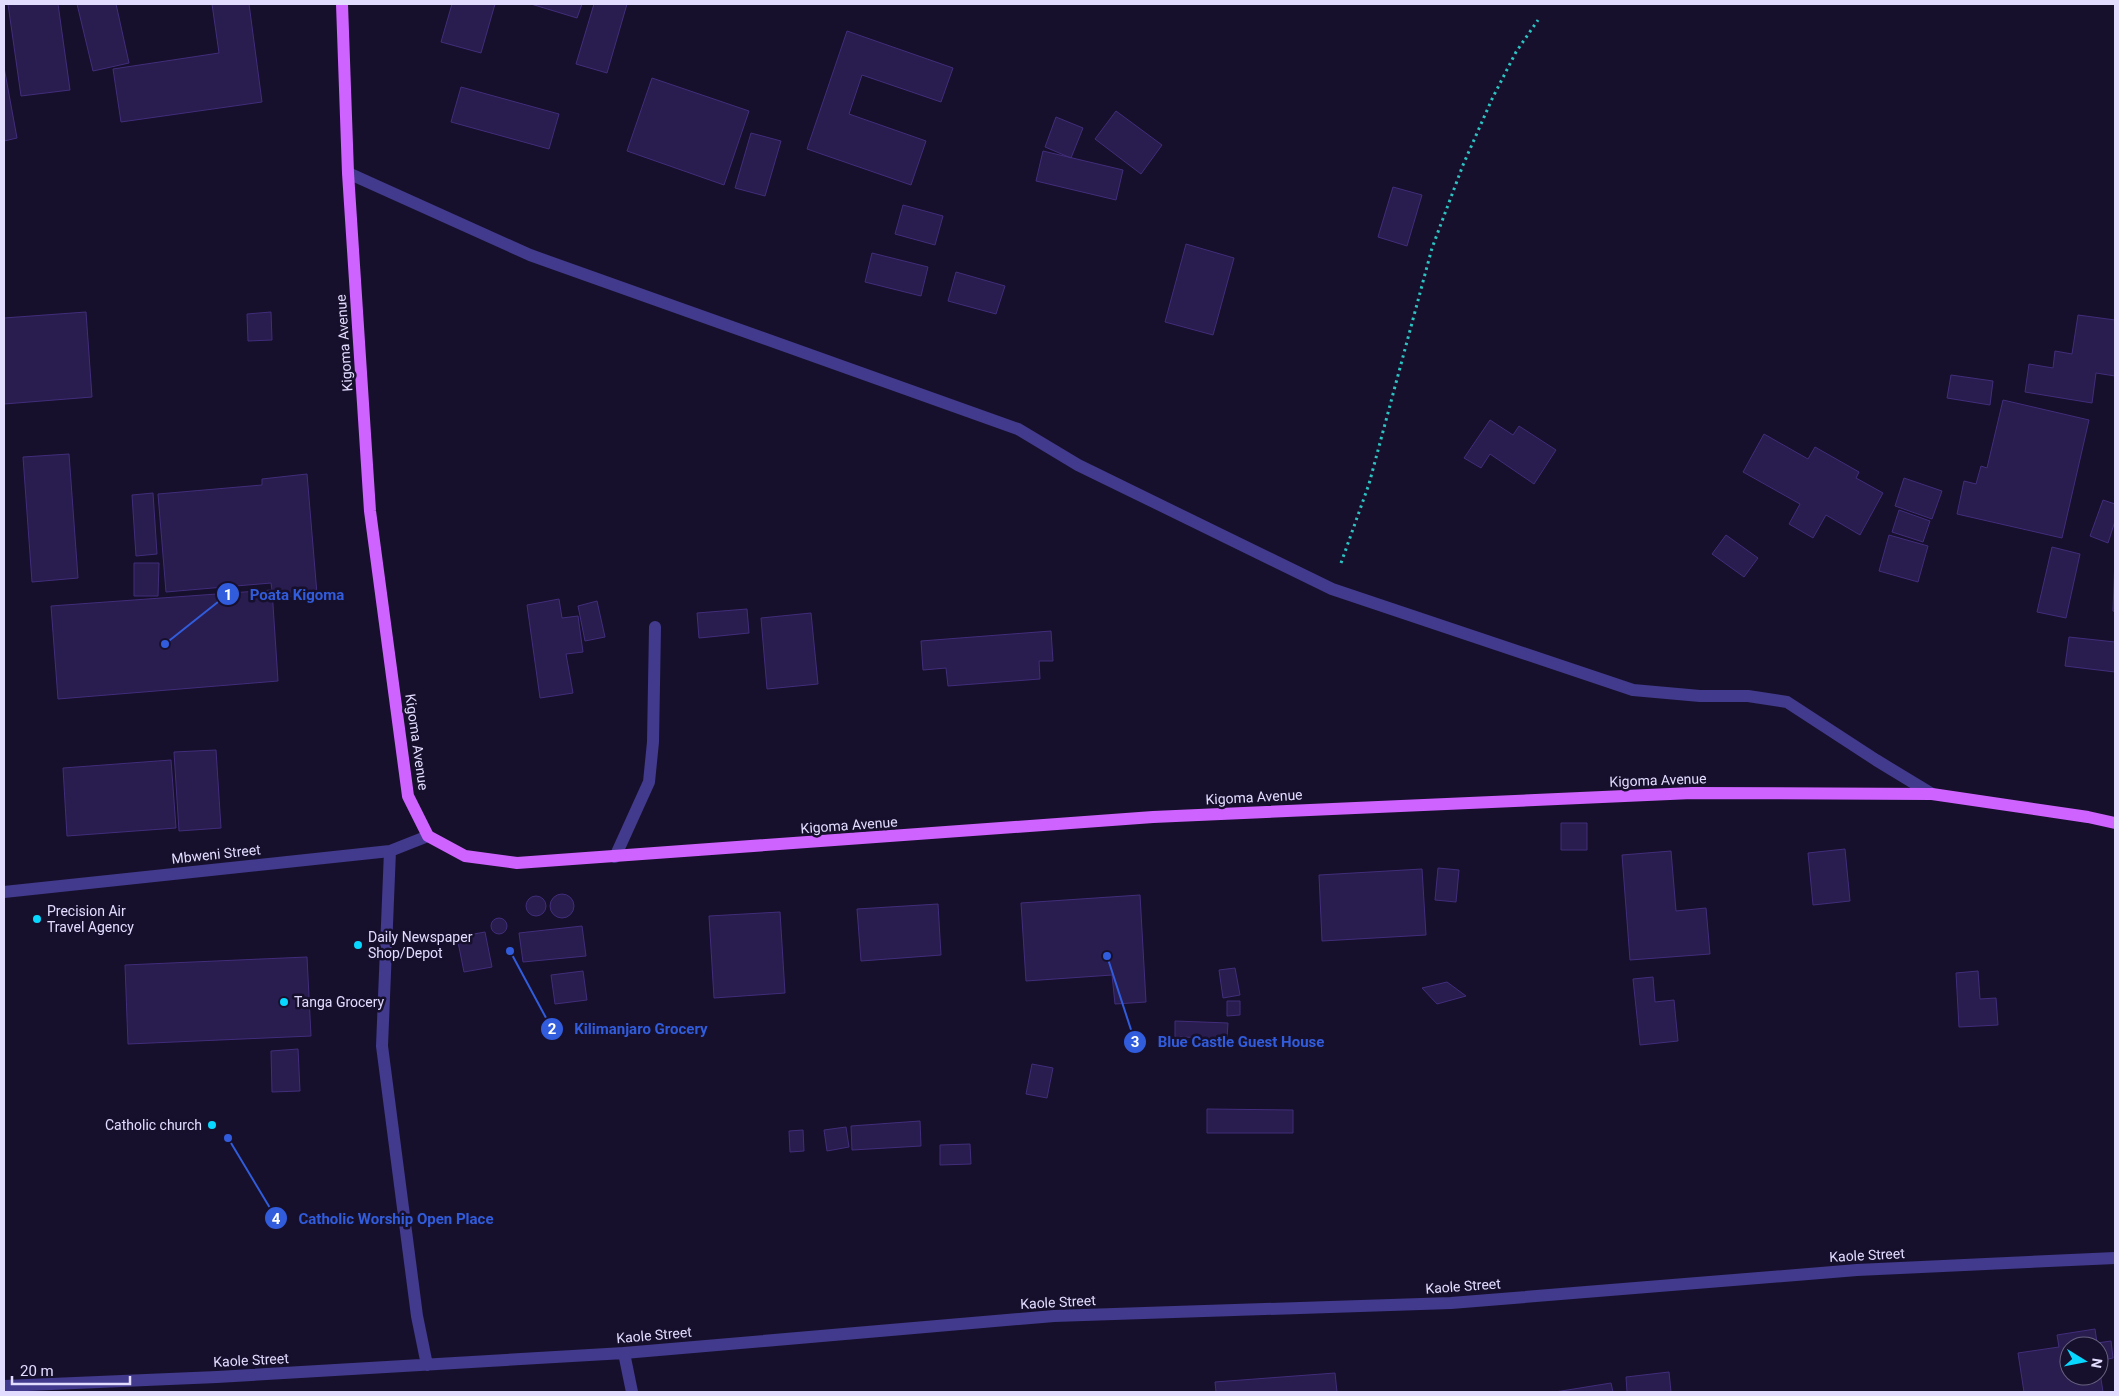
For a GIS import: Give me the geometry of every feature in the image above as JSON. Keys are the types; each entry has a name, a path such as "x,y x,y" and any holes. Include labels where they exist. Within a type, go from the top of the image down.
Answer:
{"main road":[{"name":"Kigoma Avenue","path":"342,4 348,173 370,511 408,796 428,836 465,856 517,863 1143,818 1458,802 1692,793 1932,794 2088,817 2115,823"}],"street":[{"path":"348,173 530,255 1018,429 1078,464 1332,589 1633,690 1700,696 1748,696 1788,702 1932,794"},
{"path":"616,857 649,782 653,742 655,627"},
{"name":"Mbweni Street","path":"4,892 390,851 428,836"},
{"path":"390,851 382,1046 417,1316 427,1365"},
{"name":"Kaole Street","path":"4,1386 208,1378 624,1353 1054,1316 1451,1303 1857,1270 2115,1258"},
{"path":"624,1353 632,1392"}],"path":[{"path":"1332,589 1369,484 1432,248 1463,165 1492,99 1516,52 1538,20"}],"building":[{"path":"8,4 58,4 70,90 21,96"},
{"path":"77,4 116,4 129,63 93,71"},
{"path":"212,4 249,4 262,102 121,122 113,69 219,53"},
{"path":"452,4 495,4 481,53 441,42"},
{"path":"531,4 582,4 577,18"},
{"path":"594,4 627,4 607,73 576,64"},
{"path":"847,31 953,68 941,102 862,75 849,114 926,141 911,185 807,149"},
{"path":"4,67 17,138 4,141"},
{"path":"652,78 749,111 724,185 627,151"},
{"path":"461,87 559,114 549,149 451,122"},
{"path":"1116,111 1162,145 1141,174 1095,139"},
{"path":"1056,117 1083,128 1071,158 1045,147"},
{"path":"751,133 781,141 765,196 735,188"},
{"path":"1043,151 1123,170 1116,200 1036,181"},
{"path":"1393,187 1422,195 1407,246 1378,237"},
{"path":"903,205 943,216 935,245 895,234"},
{"path":"1186,244 1234,258 1213,335 1165,322"},
{"path":"872,253 928,267 921,296 865,282"},
{"path":"956,272 1005,286 996,314 948,301"},
{"path":"86,312 92,397 4,404 4,318"},
{"path":"271,312 272,340 248,341 247,314"},
{"path":"2078,315 2115,320 2115,376 2096,373 2092,403 2025,392 2029,364 2053,368 2055,351 2072,354"},
{"path":"1951,375 1993,381 1990,405 1947,398"},
{"path":"2003,400 2089,420 2062,538 1957,514 1964,481 1976,484 1981,466 1987,468"},
{"path":"1490,420 1513,435 1519,426 1556,450 1534,484 1490,454 1481,468 1464,458"},
{"path":"1764,434 1808,459 1815,447 1859,472 1856,478 1883,493 1860,535 1826,515 1813,538 1789,524 1800,504 1743,472"},
{"path":"69,454 78,578 32,582 23,457"},
{"path":"307,474 317,594 273,598 271,583 166,592 158,494 262,485 262,479"},
{"path":"1904,478 1942,491 1932,519 1895,506"},
{"path":"153,493 157,554 136,556 132,495"},
{"path":"2103,500 2115,504 2115,521 2108,543 2090,536"},
{"path":"1899,510 1930,521 1923,542 1892,532"},
{"path":"1726,535 1758,558 1744,577 1712,554"},
{"path":"1889,535 1928,546 1918,582 1879,571"},
{"path":"2052,547 2080,554 2066,618 2037,612"},
{"path":"2115,558 2115,612 2113,611"},
{"path":"134,563 159,563 158,596 134,596"},
{"path":"272,590 278,681 58,699 51,606"},
{"path":"559,599 562,618 578,616 583,652 566,654 573,693 540,698 527,605"},
{"path":"597,601 605,637 585,641 578,606"},
{"path":"747,609 749,633 699,638 697,613"},
{"path":"811,613 818,684 767,689 761,618"},
{"path":"1051,631 1053,661 1039,661 1040,679 948,686 946,668 923,670 921,641"},
{"path":"2069,637 2115,642 2115,672 2065,666"},
{"path":"216,750 221,828 179,831 174,752"},
{"path":"171,760 176,828 67,836 63,768"},
{"path":"1561,823 1587,823 1587,850 1561,850"},
{"path":"1845,849 1850,901 1813,905 1808,853"},
{"path":"1671,851 1676,911 1706,908 1710,954 1630,960 1622,855"},
{"path":"1438,868 1459,870 1456,902 1435,900"},
{"path":"1422,869 1426,935 1322,941 1319,875"},
{"path":"562,894 571,897 574,906 571,915 562,918 553,915 550,906 553,897"},
{"path":"1140,895 1146,1002 1115,1004 1112,975 1026,981 1021,903"},
{"path":"532,896 540,896 546,902 546,910 540,916 532,916 526,910 526,902"},
{"path":"938,904 941,955 861,961 857,909"},
{"path":"780,912 785,993 714,998 709,916"},
{"path":"499,918 507,926 499,934 491,926"},
{"path":"582,926 586,956 523,962 519,933"},
{"path":"485,932 492,967 464,972 457,937"},
{"path":"307,957 311,1036 128,1044 125,965"},
{"path":"1235,968 1240,995 1223,998 1219,970"},
{"path":"583,971 587,1000 555,1004 551,975"},
{"path":"1978,971 1980,999 1996,998 1998,1025 1959,1027 1956,973"},
{"path":"1653,977 1655,1002 1674,1000 1678,1041 1640,1045 1633,979"},
{"path":"1447,982 1466,996 1437,1004 1422,988"},
{"path":"1227,1001 1240,1001 1240,1015 1227,1016"},
{"path":"1175,1021 1228,1023 1227,1038 1175,1037"},
{"path":"298,1049 300,1091 272,1092 271,1051"},
{"path":"1032,1064 1053,1068 1047,1098 1026,1094"},
{"path":"1207,1109 1293,1110 1293,1133 1207,1133"},
{"path":"920,1121 921,1146 852,1150 851,1126"},
{"path":"846,1127 849,1147 827,1151 824,1130"},
{"path":"803,1130 804,1151 790,1152 789,1131"},
{"path":"970,1144 971,1164 940,1165 940,1145"},
{"path":"2095,1329 2096,1336 2059,1336 2059,1347 2057,1335"},
{"path":"2109,1341 2111,1341 2113,1358 2109,1359"},
{"path":"2059,1347 2059,1386 2102,1386 2103,1392 2024,1392 2018,1353"},
{"path":"1669,1372 1671,1392 1627,1392 1626,1377"},
{"path":"1335,1373 1337,1392 1216,1392 1215,1382"},
{"path":"1611,1383 1613,1392 1555,1392"}],"place":[{"name":"Poata Kigoma","path":"165,644"},
{"name":"Precision Air Travel Agency","path":"37,919"},
{"name":"Daily Newspaper Shop/Depot","path":"358,945"},
{"name":"Kilimanjaro Grocery","path":"510,951"},
{"name":"Blue Castle Guest House","path":"1107,956"},
{"name":"Tanga Grocery","path":"284,1002"},
{"name":"Catholic church","path":"212,1125"},
{"name":"Catholic Worship Open Place","path":"228,1138"}]}
